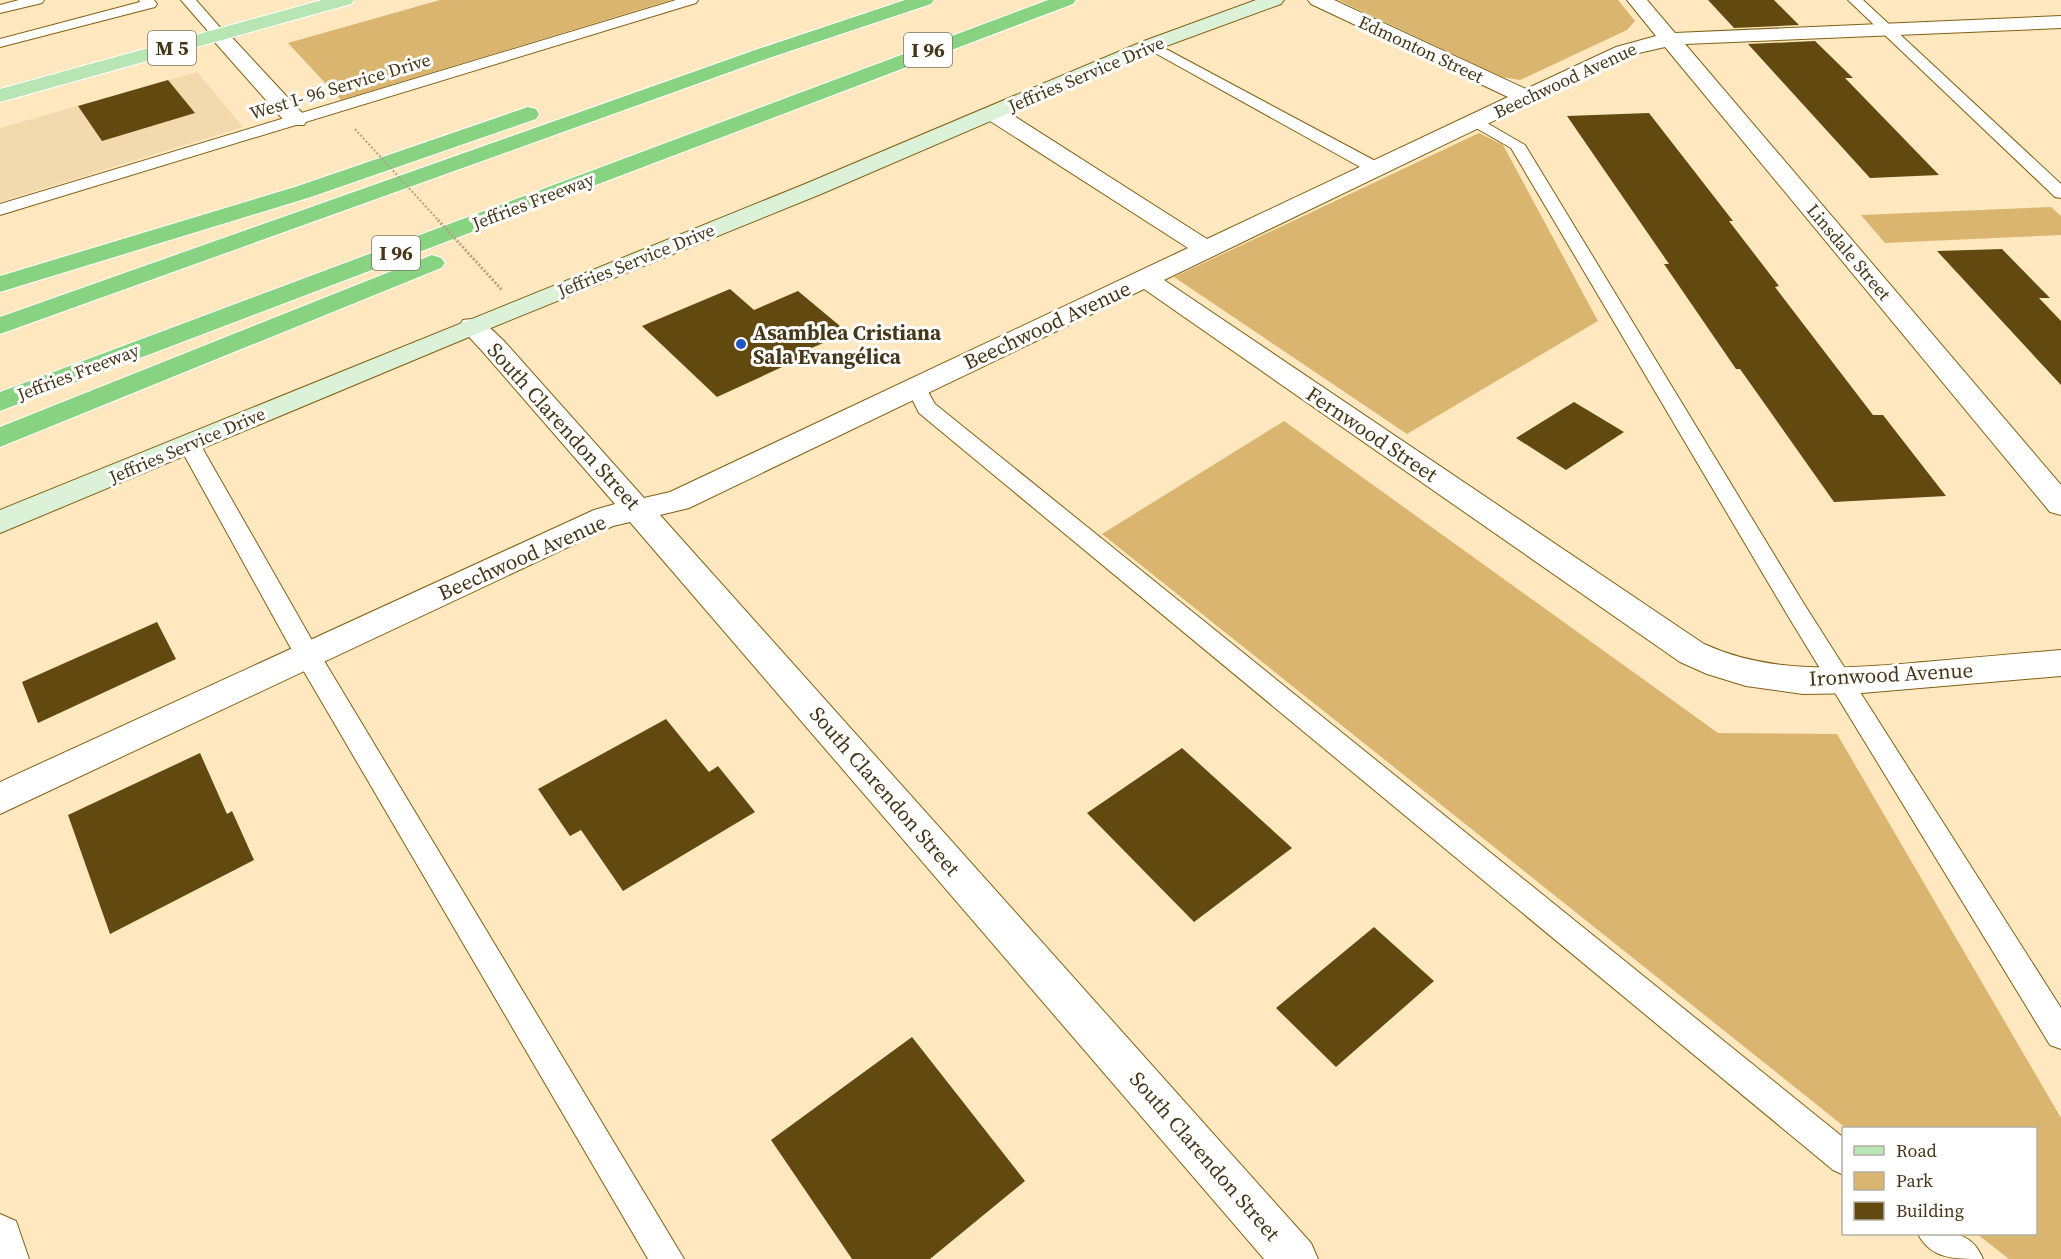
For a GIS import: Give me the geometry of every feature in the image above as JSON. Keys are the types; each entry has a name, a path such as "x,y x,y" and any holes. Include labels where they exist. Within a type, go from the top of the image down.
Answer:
{"highway":[{"name":"I 96","path":"0,326 765,53 924,0"},
{"name":"Jeffries Freeway","path":"0,402 1066,0"},
{"path":"578,96 765,53"},
{"path":"0,438 676,164 793,103"},
{"path":"0,284 303,192 545,108"}],"main road":[{"name":"M 5","path":"0,96 344,0"}],"street":[{"name":"Jeffries Service Drive","path":"0,522 472,326 995,114 1151,45 1274,0"},
{"name":"Edmonton Street","path":"1318,0 1525,97"},
{"name":"Linsdale Street","path":"1636,0 2061,505"},
{"name":"Beechwood Avenue","path":"0,799 605,517 678,501 1623,51 1669,39 2061,22"},
{"path":"219,35 296,120"},
{"path":"995,114 1206,249"},
{"name":"Fernwood Street","path":"1144,279 1600,590"},
{"name":"South Clarendon Street","path":"472,326 493,346 640,510 1295,1259"},
{"name":"Ironwood Avenue","path":"1600,590 1715,666 1761,677 1840,681 2061,663"},
{"path":"0,1237 6,1259"}],"lane":[{"path":"0,9 37,0"},
{"path":"0,44 150,4 146,0"},
{"path":"188,0 219,35"},
{"name":"West I- 96 Service Drive","path":"0,210 691,0"},
{"path":"1855,0 2061,193"},
{"path":"1151,45 1375,168"},
{"path":"1475,121 1517,145 1840,681 2061,1035"},
{"path":"916,387 926,408 1842,1157"},
{"path":"189,444 308,656 667,1259"},
{"path":"1937,1235 1966,1259"}],"path":[{"path":"355,129 502,290"}],"shaded area":[{"path":"197,72 243,127 0,202 0,128"}],"green space":[{"path":"440,0 671,0 341,100 288,43"},
{"path":"1338,0 1618,0 1635,21 1627,30 1520,80 1502,77"},
{"path":"1479,133 1503,145 1598,321 1407,434 1174,277"},
{"path":"2051,207 2061,216 2061,235 1885,243 1861,215"},
{"path":"1284,421 1718,733 1837,734 2061,1118 2061,1259 2009,1259 1978,1235 2037,1235 2037,1127 1845,1127 1102,534"}],"building":[{"path":"1708,0 1774,0 1799,25 1734,28"},
{"path":"1815,41 1853,78 1845,78 1939,175 1870,178 1748,44"},
{"path":"168,80 195,113 102,141 78,106"},
{"path":"1649,113 1733,221 1729,221 1779,286 1775,287 1873,415 1883,415 1946,496 1834,502 1740,369 1736,369 1664,264 1669,264 1567,116"},
{"path":"2002,249 2050,298 2039,298 2061,321 2061,385 1937,251"},
{"name":"Asamblea Cristiana Sala Evangélica","path":"730,289 754,310 798,291 840,326 837,328 844,334 800,353 804,357 717,397 642,326"},
{"path":"1574,402 1624,432 1566,470 1516,438"},
{"path":"157,622 176,659 38,723 22,682"},
{"path":"666,719 709,772 718,766 755,812 623,891 581,830 570,836 538,789"},
{"path":"1182,748 1292,848 1194,922 1087,813"},
{"path":"200,753 227,814 232,811 254,860 110,934 68,815"},
{"path":"1374,927 1434,981 1336,1067 1276,1008"},
{"path":"912,1037 1025,1181 930,1259 852,1259 771,1140"}],"place":[{"name":"Asamblea Cristiana Sala Evangélica","path":"741,344"}]}
